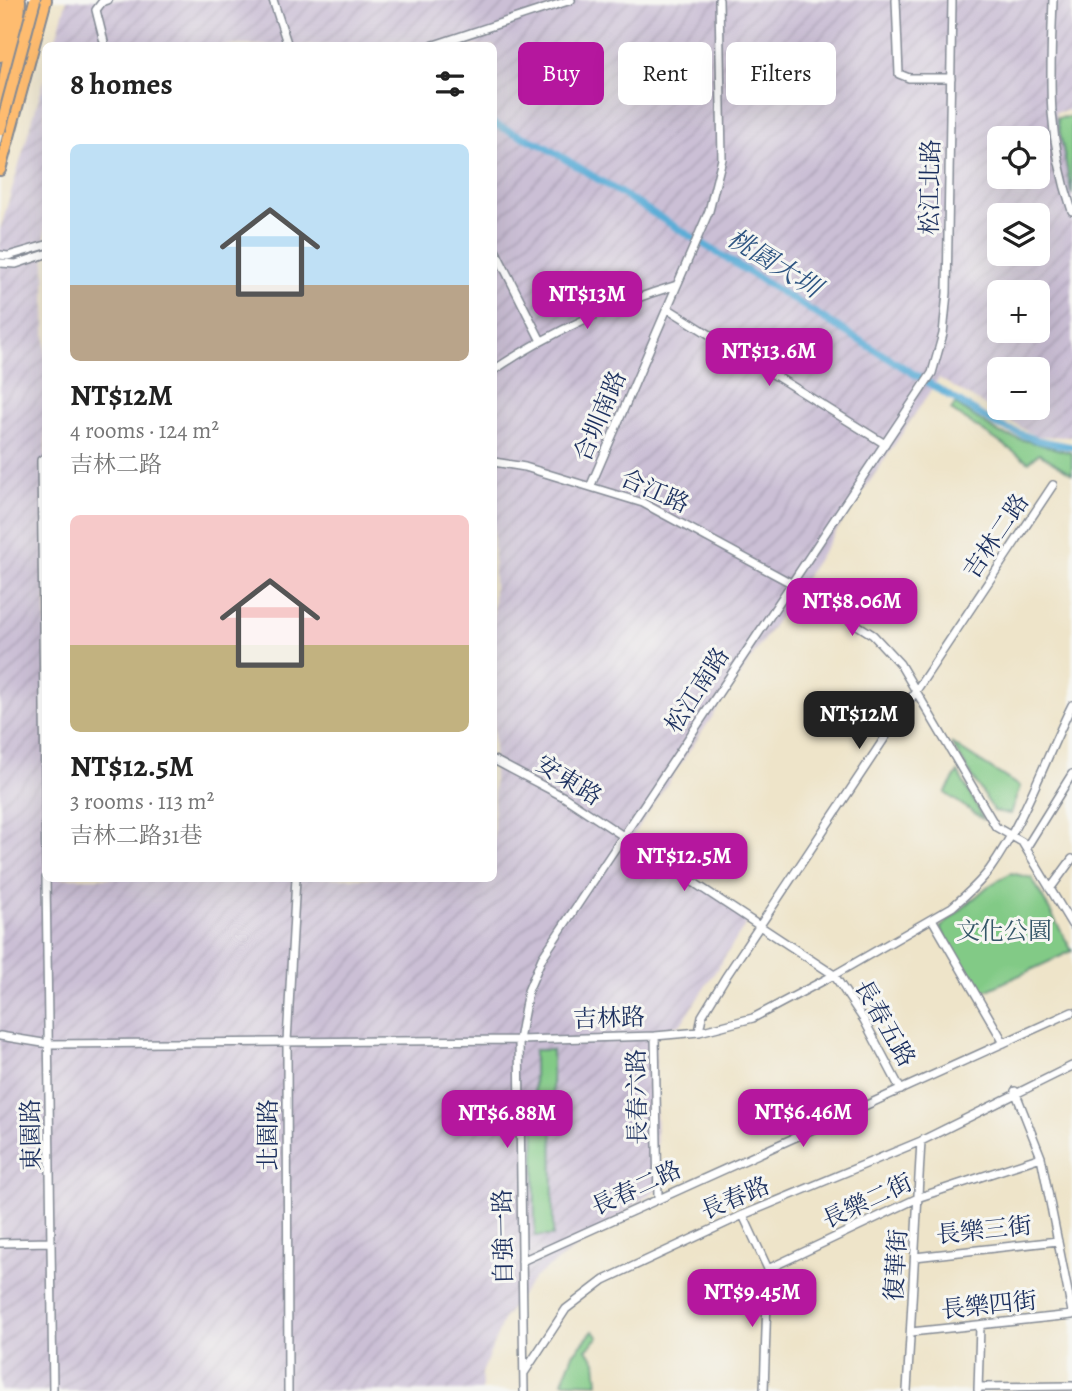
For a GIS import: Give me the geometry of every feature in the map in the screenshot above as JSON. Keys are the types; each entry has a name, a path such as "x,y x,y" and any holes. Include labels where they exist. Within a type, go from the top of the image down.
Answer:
{"highway":[{"path":"0,56 2,0"},
{"path":"0,105 10,47 12,0"},
{"path":"12,121 20,0"},
{"path":"0,130 35,0"},
{"path":"0,170 46,0"},
{"path":"0,77 10,47"}],"street":[{"path":"104,42 96,10 102,2 108,0"},
{"path":"273,0 287,42"},
{"path":"443,42 571,0"},
{"name":"合圳南路","path":"591,485 709,211 722,159 719,0"},
{"path":"896,0 899,74 909,78 951,78"},
{"name":"松江北路","path":"932,373 943,334 947,293 951,0"},
{"path":"1053,0 1050,92 1052,139 1072,211"},
{"path":"0,255 8,256 42,246"},
{"path":"497,254 540,339"},
{"path":"0,263 16,264 42,255"},
{"path":"497,368 540,339 587,315 677,285"},
{"path":"667,308 885,444"},
{"name":"松江南路","path":"519,1040 528,991 542,958 932,373"},
{"name":"合江路","path":"497,462 525,467 591,485 643,503 791,583 873,635 900,664 996,827 1010,834 1026,848 1072,925"},
{"name":"吉林二路","path":"699,1032 702,1016 760,925 1053,485"},
{"name":"吉林路","path":"0,1036 49,1044 519,1040 699,1032 753,1017 834,975 952,907 990,870 1072,705"},
{"name":"安東路","path":"497,762 564,797 622,838 834,975"},
{"path":"1026,848 1071,779"},
{"path":"1050,889 1072,859"},
{"name":"東園路","path":"46,882 53,1391"},
{"name":"北園路","path":"288,1391 287,1042 296,882"},
{"path":"932,919 1004,1043"},
{"name":"長春五路","path":"834,975 864,1020 901,1090"},
{"name":"長春二路","path":"522,1261 1072,1012"},
{"name":"長春六路","path":"655,1036 658,1198"},
{"name":"自強一路","path":"519,1040 524,1391"},
{"name":"長春路","path":"524,1373 547,1334 566,1309 583,1295 649,1257 921,1141 1015,1091 1072,1066"},
{"path":"1015,1091 1041,1157 1072,1313"},
{"name":"復華街","path":"907,1391 920,1197 921,1141"},
{"name":"長樂二街","path":"768,1269 920,1197 1041,1157"},
{"path":"743,1215 768,1269 764,1391"},
{"name":"長樂三街","path":"915,1258 1058,1241"},
{"path":"0,1243 51,1242"},
{"name":"長樂四街","path":"911,1332 980,1326 1072,1313"},
{"path":"980,1326 978,1389 1072,1386"}],"shaded area":[{"path":"67,0 1072,0 1072,110 1055,112 1072,182 1072,437 1035,436 1009,420 1050,420 1050,357 987,357 987,407 939,378 631,838 750,918 681,1024 655,1030 657,1189 534,1278 504,1318 482,1373 482,1391 0,1391 0,230 42,87 42,882 497,882 497,42 55,42"}],"green space":[{"path":"1072,117 1072,195 1057,118"},
{"path":"955,404 1001,434 1072,453 1072,474 1039,453 1029,462 951,410"},
{"path":"951,743 1020,787 1010,814 994,811"},
{"path":"958,772 984,820 945,793"},
{"name":"文化公園","path":"1011,873 1032,878 1072,951 979,994 940,928 987,887"},
{"path":"534,1050 552,1050 553,1236 535,1236"},
{"path":"593,1331 599,1337 586,1349 596,1361 598,1383 562,1382 573,1354"}],"waterway":[{"name":"桃園大圳","path":"497,125 544,146 997,425 1037,440 1072,447"}]}
